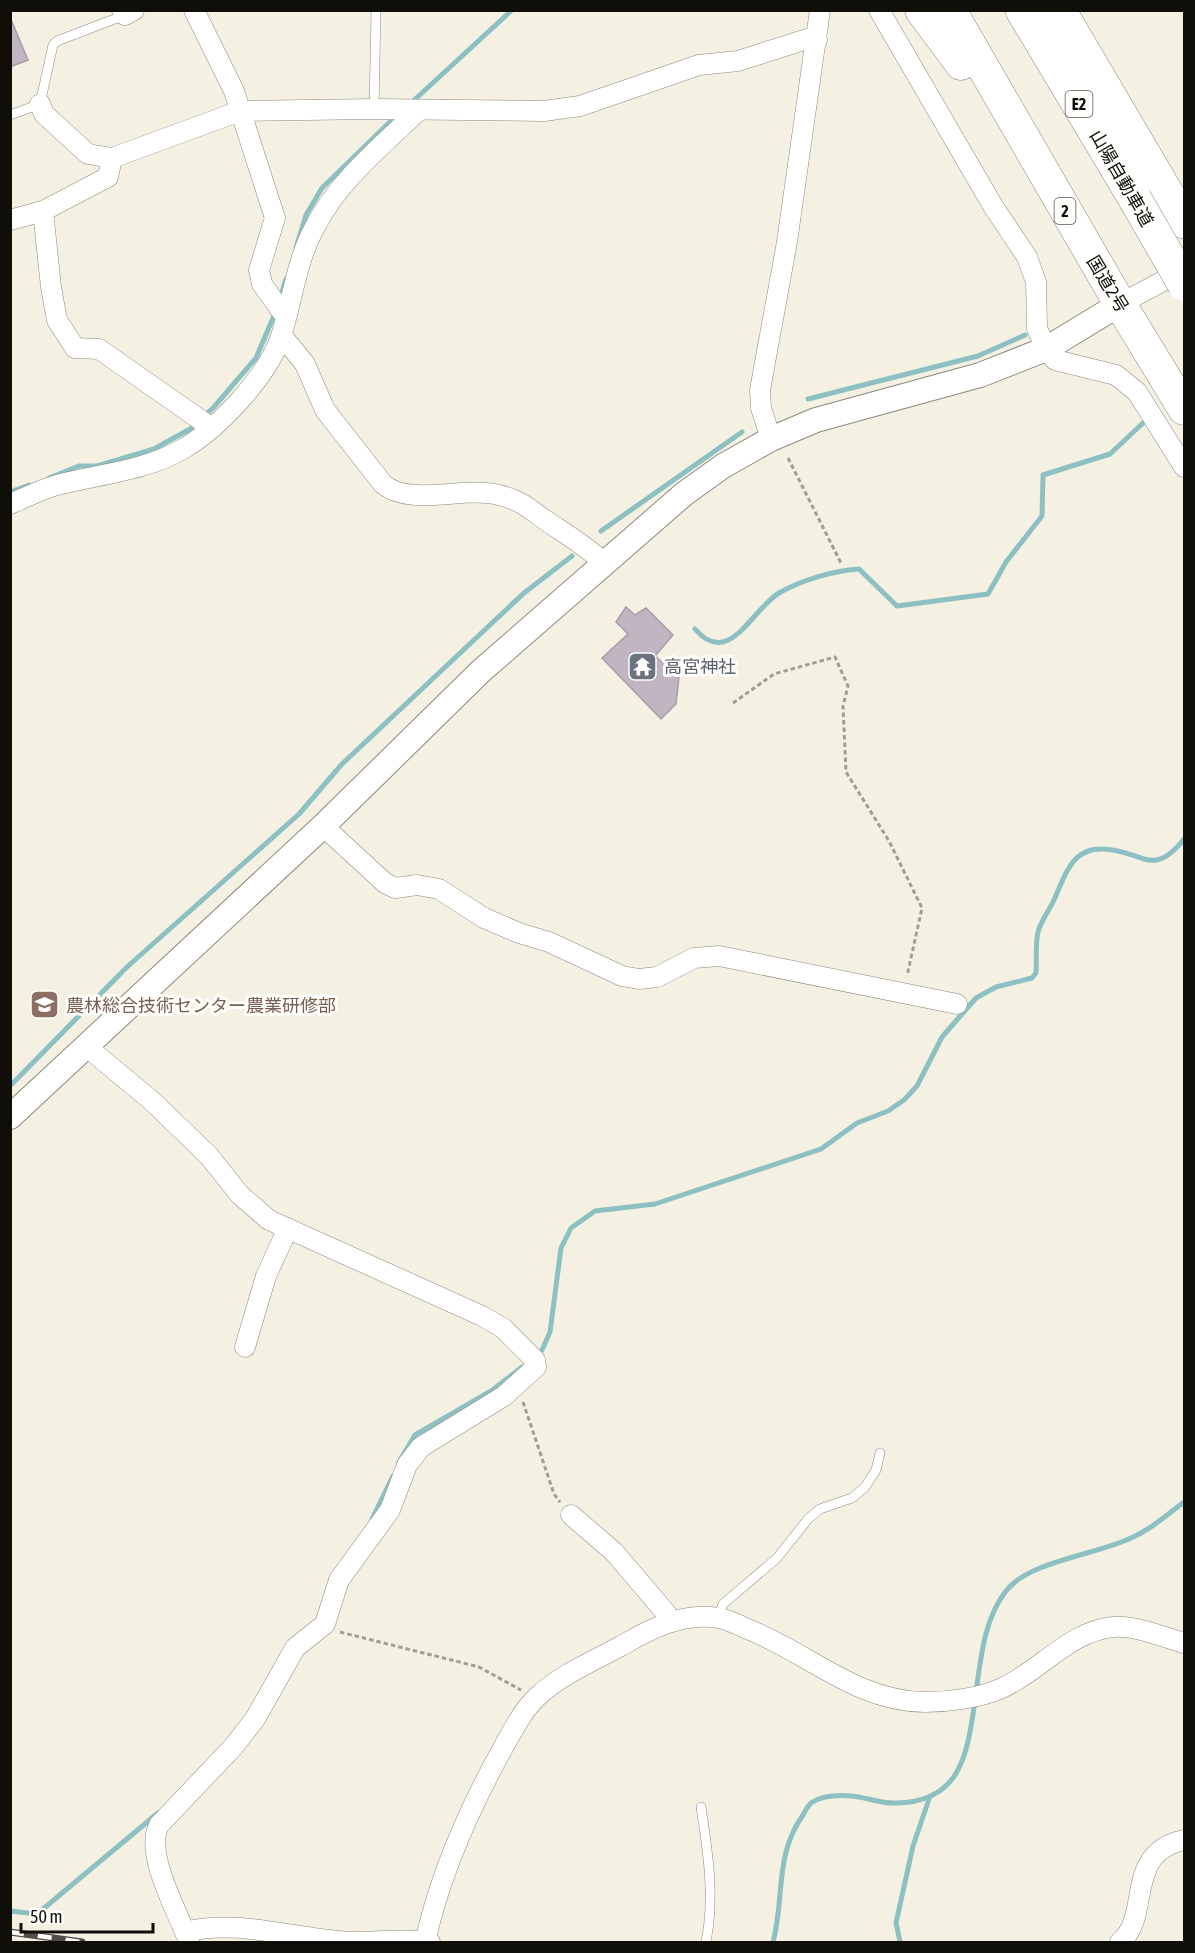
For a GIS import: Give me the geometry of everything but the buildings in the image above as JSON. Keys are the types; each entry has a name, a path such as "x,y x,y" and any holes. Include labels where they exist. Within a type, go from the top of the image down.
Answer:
{"highway":[{"name":"国道2号","path":"921,10 1034,157"},
{"name":"国道2号","path":"950,10 1120,304 1185,409"},
{"name":"山陽自動車道","path":"1023,10 1149,192 1185,222"},
{"name":"山陽自動車道","path":"1059,10 1149,192 1185,284"}],"street":[{"path":"194,10 234,92 275,218 259,270 262,284 282,312 287,314"},
{"path":"771,439 760,408 760,390 787,242 820,10"},
{"path":"879,10 993,206 1027,257 1036,282 1037,328 1046,349 1055,360 1116,375 1137,392 1185,467"},
{"path":"40,104 44,114 88,154 112,158 240,111 374,109 544,111 580,106 699,65 738,61 807,39 817,40"},
{"path":"10,504 59,485 121,472 172,453 182,449 212,428 260,374 282,336 305,247 328,205 355,172 418,110"},
{"path":"10,220 43,211 108,177 112,158"},
{"path":"43,211 51,288 57,320 75,348 99,349 212,428"},
{"path":"10,1117 323,826 481,671 603,562 684,494 723,466 771,439 816,420 980,375 1046,349 1120,304 1185,270"},
{"path":"282,336 304,364 325,410 383,484 393,493 417,496 478,492 522,502 547,522 588,548 603,562"},
{"path":"323,826 385,883 394,888 417,885 439,890 484,918 519,933 549,942 622,976 639,979 657,977 694,958 719,956 957,1004"},
{"path":"87,1047 152,1101 209,1156 254,1209 288,1228 449,1299 503,1328 535,1360 536,1367 517,1385 421,1447 407,1465 390,1510 339,1580 325,1624 296,1648 255,1719 159,1825 153,1835 156,1858 187,1937 202,1928 277,1932 350,1942 430,1942"},
{"path":"245,1347 266,1276 288,1228"},
{"path":"571,1515 614,1552 666,1613 669,1622"},
{"path":"425,1942 464,1825 501,1751 535,1698 605,1655 669,1622 696,1617 718,1618 779,1641 823,1670 868,1692 923,1702 965,1698 1002,1688 1095,1629 1125,1628 1185,1643"},
{"path":"1120,1942 1124,1939 1134,1916 1145,1871 1150,1862 1156,1854 1173,1842 1185,1840"}],"lane":[{"path":"374,109 376,10"},
{"path":"10,115 40,104 41,91 53,45 57,41 127,12"},
{"path":"718,1618 723,1604 777,1558 808,1519 820,1509 852,1498 865,1487 876,1470 880,1453"},
{"path":"701,1808 711,1874 712,1916 706,1942"}],"path":[{"path":"788,458 842,565"},
{"path":"733,703 774,674 835,657 849,686 843,706 846,772 889,841 922,908 904,992"},
{"path":"517,1385 554,1494 571,1515"},
{"path":"325,1624 343,1633 479,1667 535,1698"}],"waterway":[{"path":"411,103 512,10"},
{"path":"296,248 306,215 322,188 397,115"},
{"path":"280,299 286,279"},
{"path":"49,478 79,466 97,466 154,449 190,429 214,407 256,358 276,311"},
{"path":"808,399 978,356 1025,335"},
{"path":"695,629 707,640 719,642 729,639 740,632 779,593 807,580 849,570 859,569 897,606 988,594 1006,562 1042,516 1043,475 1110,454 1143,423"},
{"path":"601,531 742,432"},
{"path":"10,492 29,485"},
{"path":"12,1084 127,967 299,814 342,764 524,593 572,556"},
{"path":"542,1350 550,1332 561,1248 571,1228 595,1211 655,1204 821,1149 857,1123 888,1111 904,1100 917,1086 942,1037 976,998 996,987 1032,978 1036,973 1039,928 1075,859 1091,850 1102,849 1154,860 1163,858 1184,839"},
{"path":"399,1462 415,1435 491,1391 522,1367"},
{"path":"372,1519 393,1476"},
{"path":"976,1692 988,1626 1006,1591 1030,1572 1131,1538 1152,1526 1184,1502"},
{"path":"773,1942 788,1846 794,1830 810,1804 820,1798 836,1796 896,1803 918,1801 935,1794 947,1785 957,1772 964,1757 975,1701"},
{"path":"900,1942 896,1923 913,1846 929,1799"},
{"path":"10,1911 37,1914 158,1813"}],"railway":[{"path":"10,1932 82,1942"}],"place":[{"name":"高宮神社","path":"643,666"},
{"name":"農林総合技術センター農業研修部","path":"45,1005"}]}
